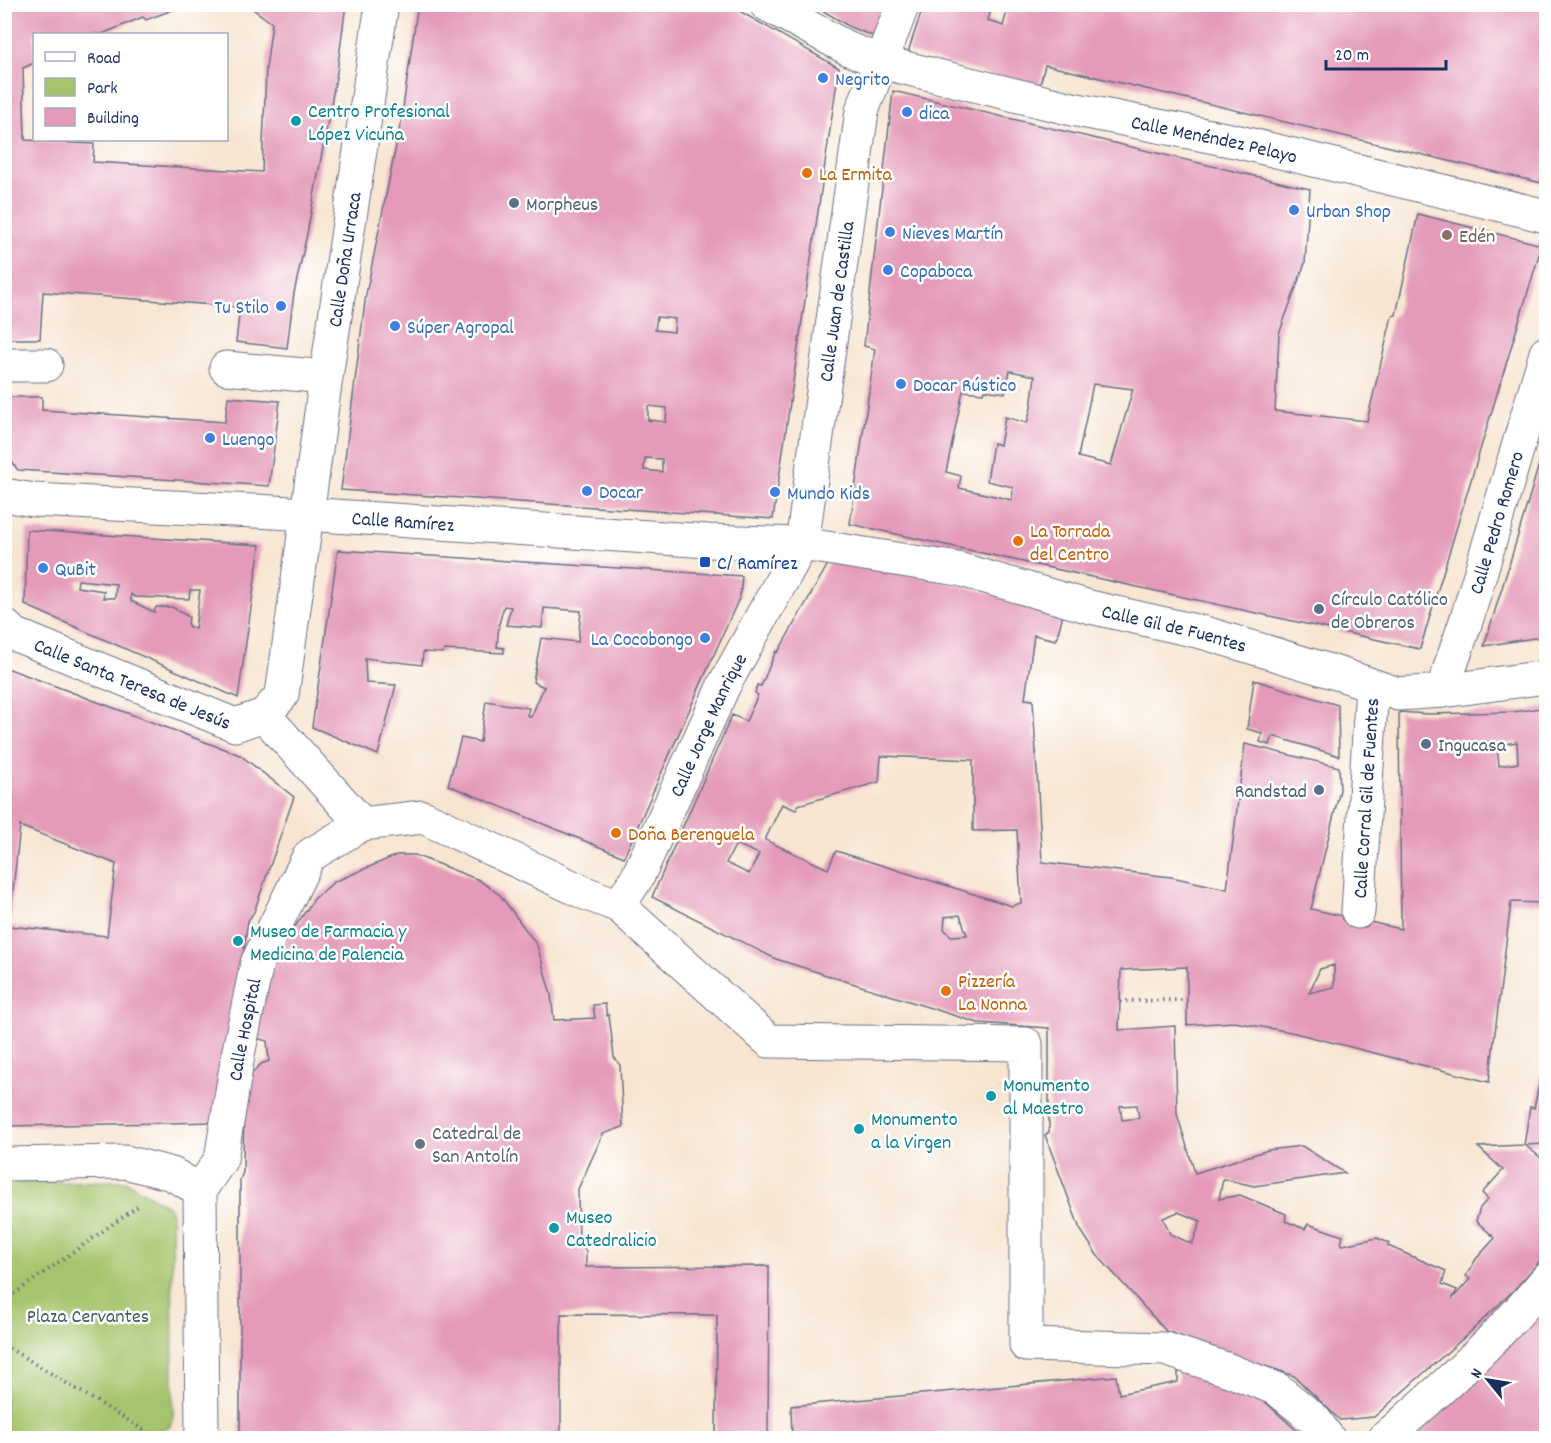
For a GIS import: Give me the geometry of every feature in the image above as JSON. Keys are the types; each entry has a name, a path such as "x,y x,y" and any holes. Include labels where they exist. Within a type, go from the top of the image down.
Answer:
{"street":[{"name":"Calle Doña Urraca","path":"306,514 382,4"},
{"name":"Calle Menéndez Pelayo","path":"766,4 849,49 881,62 1072,109 1235,141 1546,216"},
{"name":"Calle Juan de Castilla","path":"802,544 862,111 903,4"},
{"name":"Calle Pedro Romero","path":"1442,691 1467,618 1546,353"},
{"path":"4,365 46,365"},
{"path":"226,368 326,376"},
{"name":"Calle Ramírez","path":"4,495 34,500 306,514 708,541 802,544"},
{"path":"306,514 282,695 264,715 362,824"},
{"name":"Calle Gil de Fuentes","path":"802,544 958,569 1090,607 1204,633 1398,694 1442,691 1546,677"},
{"name":"Calle Jorge Manrique","path":"620,906 638,876 724,685 802,544"},
{"name":"Calle Santa Teresa de Jesús","path":"4,625 14,634 235,725 264,715"},
{"name":"Calle Corral Gil de Fuentes","path":"1358,912 1372,686"},
{"name":"Calle Hospital","path":"200,1190 221,1159 238,1055 257,963 309,856 362,824 423,817 620,906"},
{"path":"620,906 769,1041 1026,1044 1026,1345 1165,1349 1277,1389 1314,1419 1328,1438"},
{"path":"4,1164 125,1162 172,1174 200,1190 202,1438"},
{"path":"1385,1438 1447,1384 1529,1302 1546,1280"}],"path":[{"path":"1120,1001 1187,1000"},
{"path":"4,1301 152,1196 172,1174"},
{"path":"4,1345 152,1435 152,1438"}],"green space":[{"name":"Plaza Cervantes","path":"125,1181 169,1207 172,1213 173,1417 170,1426 144,1438 5,1438 5,1183"}],"building":[{"path":"4,4 183,4 183,6 146,20 143,17 104,33 33,33 33,63 23,68 25,140 94,144 93,162 262,172 266,68 272,23 246,4 346,4 337,72 294,293 287,348 236,342 240,307 43,292 40,339 4,339"},
{"path":"418,4 727,4 839,68 773,519 341,490 366,294 401,121","holes":["657,317 675,319 674,332 655,330","648,406 667,408 666,422 648,420","645,458 662,459 662,472 644,470"]},
{"path":"812,4 888,4 878,38 850,27"},
{"path":"924,4 993,4 988,20 1003,26 1009,4 1458,4 1487,11 1489,4 1546,4 1546,184 1045,65 1039,89 908,52"},
{"path":"893,91 1310,189 1305,263 1279,334 1275,411 1367,421 1392,316 1396,315 1418,214 1542,245 1420,649 850,524 875,349 864,346","holes":["1010,371 1035,376 1027,423 1005,417 1000,445 993,443 987,481 1013,487 1012,500 959,488 961,476 946,472 963,391 983,393 984,390 1005,393","1093,384 1133,389 1111,465 1078,457"]},
{"path":"4,397 42,397 42,410 225,422 228,397 280,401 269,486 18,470 4,452"},
{"path":"1546,441 1546,636 1484,646 1510,562"},
{"path":"27,530 260,545 238,698 25,605","holes":["78,580 116,584 115,598 103,598 104,591 77,587","190,590 200,590 195,629 188,626 189,617 172,607 156,607 154,612 131,601 131,594 135,597 189,599"]},
{"path":"338,550 742,576 740,596 624,857 448,785 461,738 480,742 486,701 529,708 527,715 531,717 544,687 533,682 541,638 578,642 581,611 544,608 542,628 506,625 511,607 504,606 499,624 497,647 504,648 504,653 444,650 443,653 423,652 422,665 365,658 366,683 396,685 378,755 312,727"},
{"path":"831,559 877,566 1064,611 1056,640 1034,635 1025,699 1033,700 1042,862 1171,877 1227,889 1245,744 1339,767 1340,790 1311,909 1401,929 1399,712 1428,714 1513,712 1546,707 1546,903 1511,902 1489,1082 1291,1032 1234,1022 1187,1025 1187,967 1121,970 1119,1030 1175,1026 1177,1114 1195,1173 1268,1150 1302,1146 1345,1173 1254,1186 1223,1179 1219,1199 1240,1195 1286,1214 1285,1221 1305,1229 1308,1224 1343,1236 1341,1244 1343,1245 1377,1238 1389,1243 1388,1246 1446,1271 1442,1284 1457,1290 1452,1299 1470,1279 1466,1276 1476,1259 1495,1238 1476,1221 1480,1208 1488,1199 1482,1193 1503,1170 1478,1147 1524,1145 1530,1107 1534,1108 1541,1075 1546,1076 1546,1144 1525,1145 1545,1161 1546,1159 1546,1254 1513,1291 1468,1334 1374,1417 1340,1420 1294,1376 1166,1331 1097,1255 1080,1229 1045,1135 1049,1132 1049,1028 978,1023 776,959 652,897 732,715 746,721 758,695 755,693 757,685 761,686 776,651 778,652","holes":["1517,742 1518,763 1499,766 1497,745","881,756 973,760 973,831 1017,830 1021,903 1012,906 836,851 828,869 765,840 782,804 796,810 798,805 879,782","736,844 759,854 749,874 726,863","960,915 967,935 951,936 944,929 945,917","1334,965 1334,987 1309,993 1320,969","1137,1105 1139,1118 1122,1120 1120,1106","1178,1212 1201,1221 1192,1244 1170,1234 1163,1218"]},
{"path":"4,667 240,755 294,797 254,912 248,921 219,1122 4,1126","holes":["20,826 116,864 107,936 9,926"]},
{"path":"1254,680 1338,705 1339,756 1273,736 1270,745 1260,742 1262,733 1247,729"},
{"name":"Catedral de San Antolín","path":"397,855 415,855 479,880 500,895 537,945 551,995 554,1020 595,1018 593,1005 605,1004 607,1016 609,1015 614,1057 620,1065 623,1127 603,1134 578,1189 579,1244 586,1251 586,1267 769,1266 768,1438 716,1438 717,1315 561,1314 561,1438 240,1438 240,1180 243,1172 244,1089 254,1071 261,1064 269,1061 267,1041 256,1038 260,1005 279,950 314,899 334,882"},
{"path":"1546,1304 1546,1438 1408,1438"},
{"path":"1189,1370 1263,1400 1305,1438 792,1438 791,1406 1116,1376 1119,1394 1178,1382 1178,1372"}],"place":[{"name":"Negrito","path":"823,78"},
{"name":"dica","path":"907,112"},
{"name":"Centro Profesional López Vicuña","path":"296,121"},
{"name":"La Ermita","path":"807,173"},
{"name":"Morpheus","path":"514,203"},
{"name":"Urban Shop","path":"1294,210"},
{"name":"Nieves Martín","path":"890,232"},
{"name":"Edén","path":"1447,235"},
{"name":"Copaboca","path":"888,270"},
{"name":"Tu Stilo","path":"281,306"},
{"name":"Súper Agropal","path":"395,326"},
{"name":"Docar Rústico","path":"901,384"},
{"name":"Luengo","path":"210,438"},
{"name":"Docar","path":"587,491"},
{"name":"Mundo Kids","path":"775,492"},
{"name":"La Torrada del Centro","path":"1018,541"},
{"name":"C/ Ramírez","path":"705,562"},
{"name":"QuBit","path":"43,568"},
{"name":"Círculo Católico de Obreros","path":"1319,609"},
{"name":"La Cocobongo","path":"705,638"},
{"name":"Ingucasa","path":"1426,744"},
{"name":"Randstad","path":"1319,790"},
{"name":"Doña Berenguela","path":"616,833"},
{"name":"Museo de Farmacia y Medicina de Palencia","path":"238,941"},
{"name":"Pizzería La Nonna","path":"946,991"},
{"name":"Monumento al Maestro","path":"991,1096"},
{"name":"Monumento a la Virgen","path":"859,1129"},
{"name":"Catedral de San Antolín","path":"420,1144"},
{"name":"Museo Catedralicio","path":"554,1228"}]}
